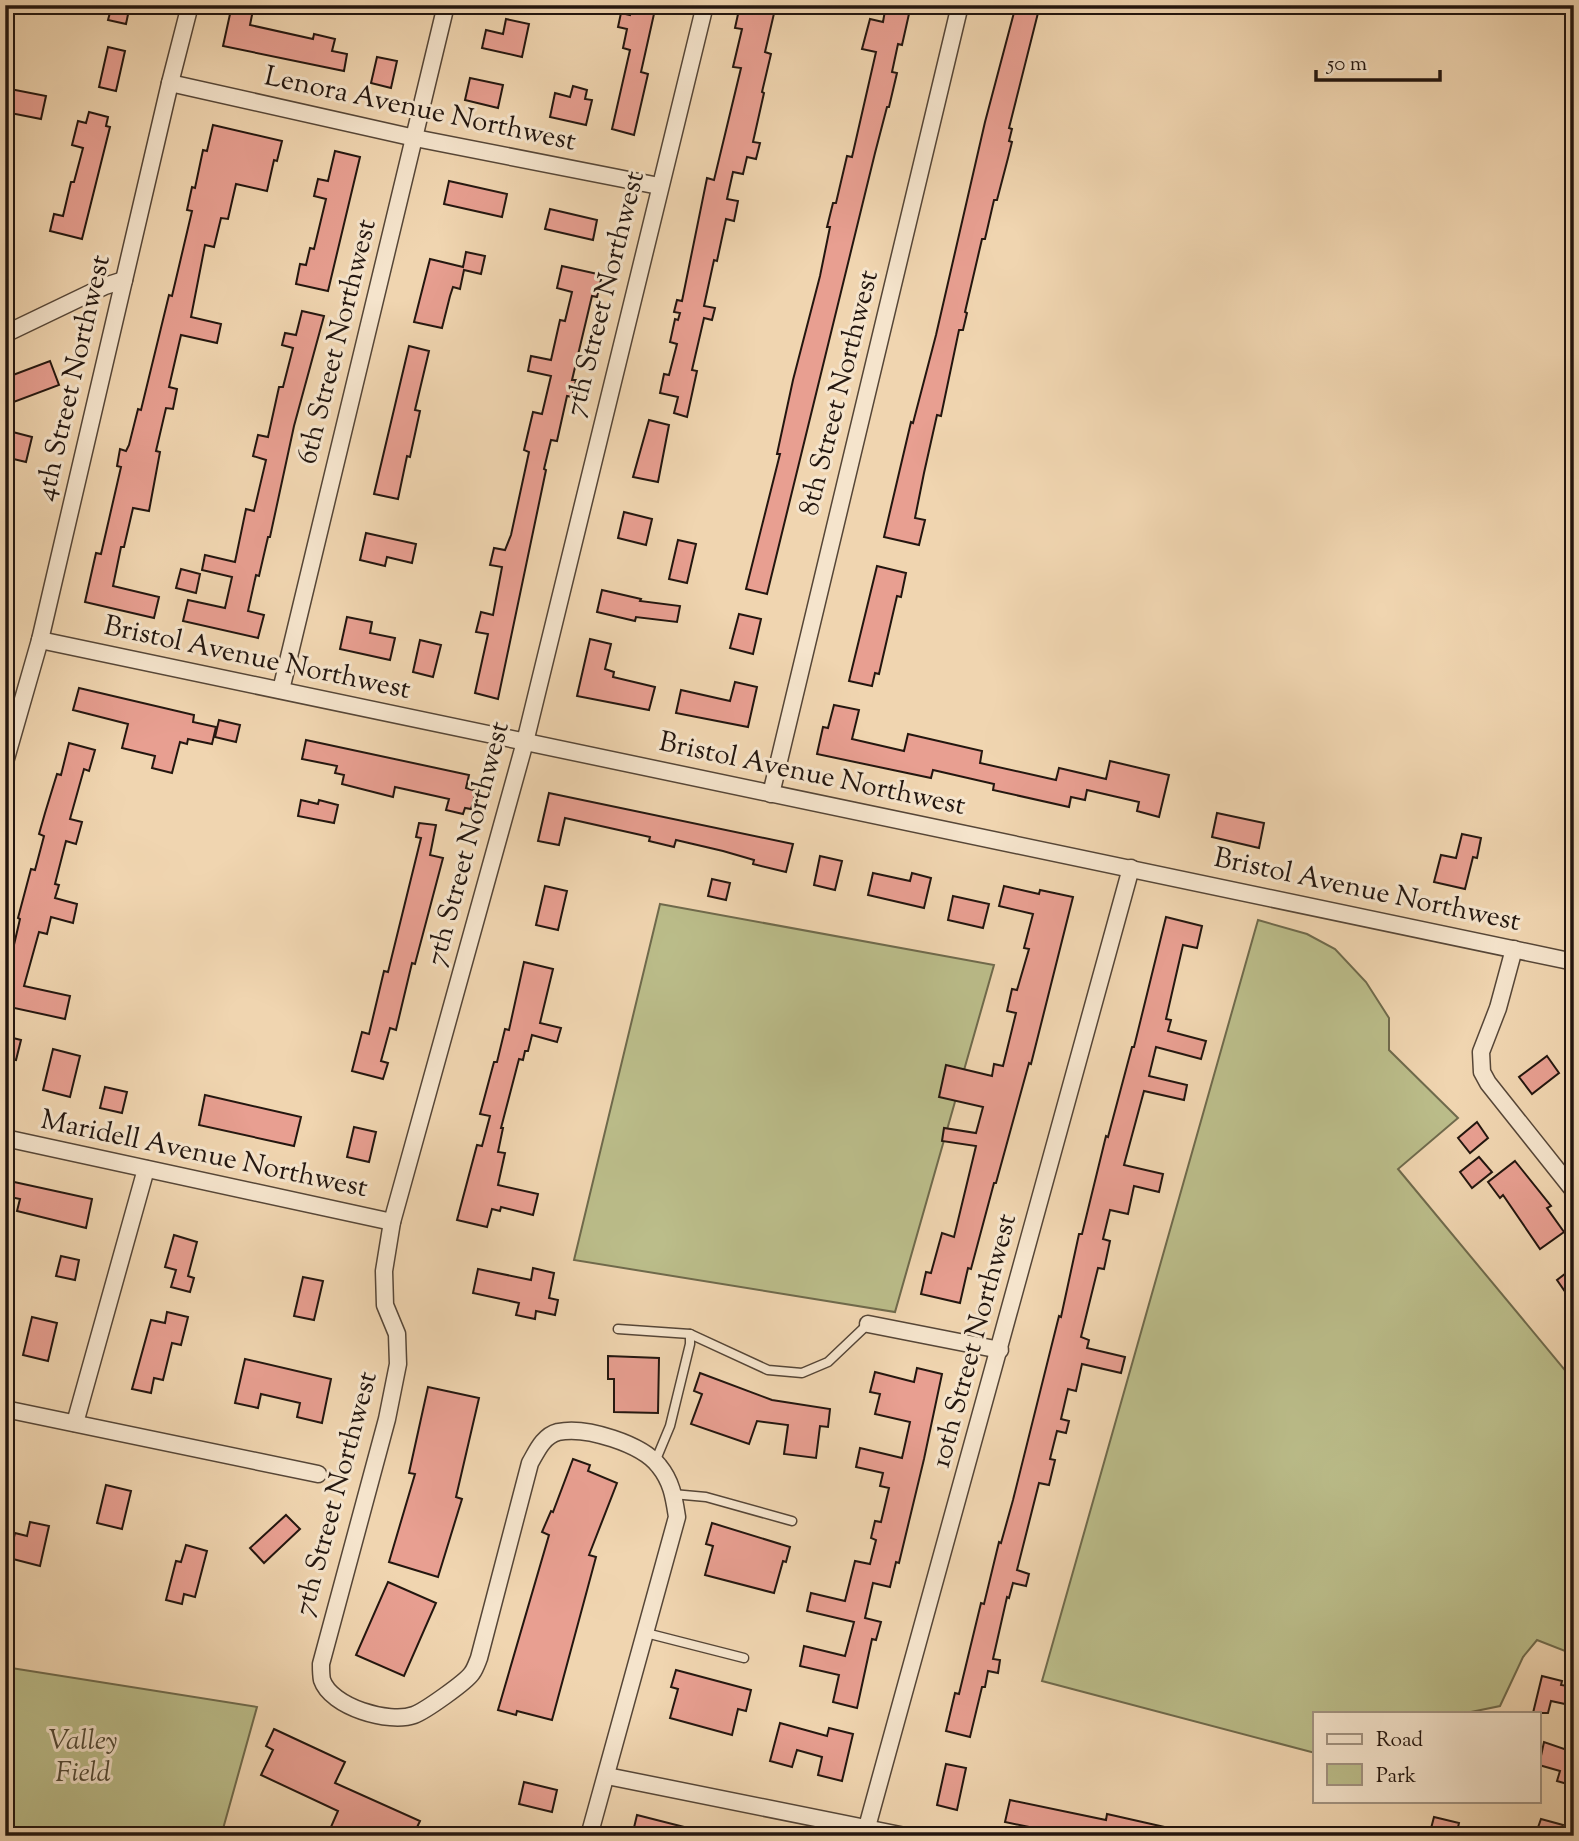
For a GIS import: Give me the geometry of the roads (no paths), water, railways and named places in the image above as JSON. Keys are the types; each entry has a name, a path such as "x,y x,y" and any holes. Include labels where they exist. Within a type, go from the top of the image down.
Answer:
{"street":[{"name":"4th Street Northwest","path":"5,762 40,640 190,5"},
{"name":"6th Street Northwest","path":"281,690 446,5"},
{"name":"7th Street Northwest","path":"655,1462 636,1447 607,1437 579,1432 557,1432 542,1441 530,1463 479,1658 471,1675 453,1690 413,1715 394,1716 373,1714 347,1706 322,1681 321,1664 387,1419 398,1364 397,1335 385,1305 384,1271 392,1222 525,742 705,5"},
{"name":"8th Street Northwest","path":"771,794 960,5"},
{"name":"Lenora Avenue Northwest","path":"170,83 415,138 659,186"},
{"path":"5,334 105,286 124,280"},
{"name":"Bristol Avenue Northwest","path":"40,640 1574,962"},
{"name":"10th Street Northwest","path":"867,1828 1131,868"},
{"path":"1514,949 1498,1008 1481,1052 1482,1072 1574,1191"},
{"name":"Maridell Avenue Northwest","path":"5,1138 392,1222"},
{"path":"75,1423 146,1169"},
{"path":"868,1324 1000,1350"},
{"path":"5,1409 318,1474"},
{"path":"589,1836 677,1517 672,1486 655,1462"},
{"path":"607,1776 905,1836"}],"lane":[{"path":"618,1329 690,1334 768,1370 802,1373 828,1362 868,1324"},
{"path":"655,1462 675,1408 690,1334"},
{"path":"673,1494 706,1497 792,1521"},
{"path":"646,1633 744,1657"}],"park label":[{"name":"Valley Field","path":"83,1758"}]}
